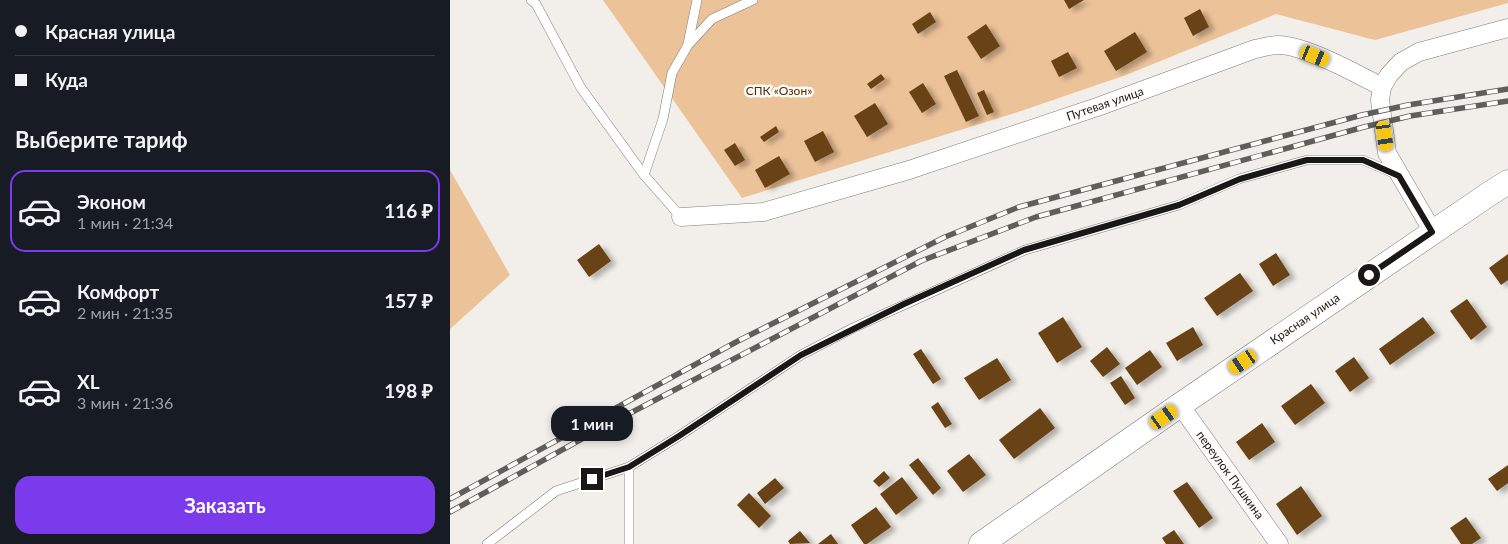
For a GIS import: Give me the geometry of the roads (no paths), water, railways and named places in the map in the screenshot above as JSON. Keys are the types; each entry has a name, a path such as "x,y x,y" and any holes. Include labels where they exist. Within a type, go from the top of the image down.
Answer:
{"main road":[{"name":"Красная улица","path":"984,543 1180,405 1508,182"}],"street":[{"path":"1432,232 1387,153 1380,100 1382,87 1389,75 1401,62 1419,52 1508,28"},
{"name":"Путевая улица","path":"681,217 763,212 890,175 1100,106 1255,49 1278,45 1298,48 1351,70 1382,87"},
{"name":"переулок Пушкина","path":"1180,405 1279,544"}],"lane":[{"path":"531,0 536,4 582,88 644,175 681,217"},
{"path":"688,44 696,0"},
{"path":"644,175 663,119 672,73 688,44 712,19 753,0"},
{"path":"487,544 556,491 629,467 801,355 853,328 1024,250 1179,205 1240,179 1307,160 1363,160 1399,176"},
{"path":"629,467 630,544"}],"railway":[{"path":"450,499 738,341 945,237 1019,207 1362,115 1408,105 1508,89"},
{"path":"450,512 598,430 921,261 1036,217 1364,127 1410,116 1508,101"}],"park label":[{"name":"СПК «Озон»","path":"779,91"}]}
